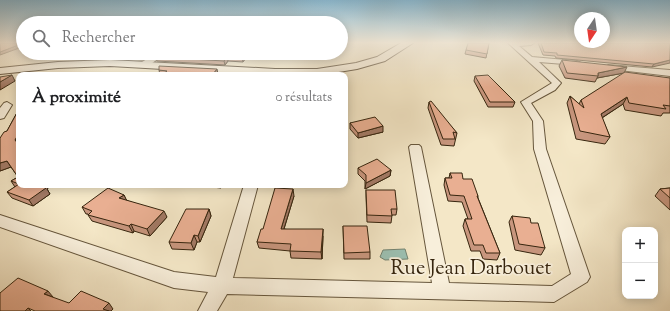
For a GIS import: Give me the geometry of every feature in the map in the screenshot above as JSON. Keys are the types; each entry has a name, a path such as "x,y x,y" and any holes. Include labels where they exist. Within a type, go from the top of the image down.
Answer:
{"main road":[{"path":"0,72 65,65 110,63 275,72 317,72 357,66 384,58"}],"street":[{"path":"529,59 585,64"},
{"name":"Rue Jean Darbouet","path":"0,222 174,280 222,286 554,294 581,277 540,149 538,121 526,102 552,88 557,83 529,59"},
{"path":"146,64 152,60"},
{"path":"600,66 670,73"},
{"path":"0,116 6,105"},
{"path":"415,147 442,291"},
{"path":"207,311 222,286 250,188"}],"shaded area":[{"path":"405,249 408,259 385,260 380,257 383,250"}],"building":[{"path":"584,58 670,58 670,60 654,64"},
{"path":"562,60 627,67 598,73 598,76 567,73"},
{"path":"159,66 217,69 214,72 166,72 167,71 159,70"},
{"path":"625,72 670,78 670,106 663,105 666,109 629,103 627,97 601,114 610,137 580,131 570,96 584,108 581,100"},
{"path":"12,75 0,82 0,77"},
{"path":"488,75 515,102 490,102 475,76"},
{"path":"431,101 457,133 453,132 455,139 443,139 429,102"},
{"path":"16,114 16,174 7,161 0,163 0,138 4,132 7,131"},
{"path":"375,117 383,126 358,133 350,123"},
{"path":"377,159 391,170 366,183 366,175 358,168"},
{"path":"450,173 462,173 463,179 472,179 477,196 500,253 486,253 483,245 474,245 465,219 472,219 464,196 450,195 445,178 452,178"},
{"path":"16,178 16,183 11,181"},
{"path":"16,186 16,188 46,188 29,200 7,192"},
{"path":"108,188 124,195 119,198 164,211 147,229 131,224 129,226 88,215 92,211 82,207"},
{"path":"275,188 293,189 281,229 323,229 321,252 290,251 291,244 257,242 261,229 263,229"},
{"path":"670,188 670,198 660,189"},
{"path":"366,190 395,190 397,209 391,209 392,216 367,215"},
{"path":"186,209 209,209 198,236 194,235 191,243 169,242"},
{"path":"512,216 530,218 531,223 538,223 545,248 519,244"},
{"path":"343,226 367,226 370,252 344,253"},
{"path":"18,278 48,291 44,294 69,303 81,291 109,303 103,309 109,311 35,311 28,308 25,311 0,311 0,293"}]}
